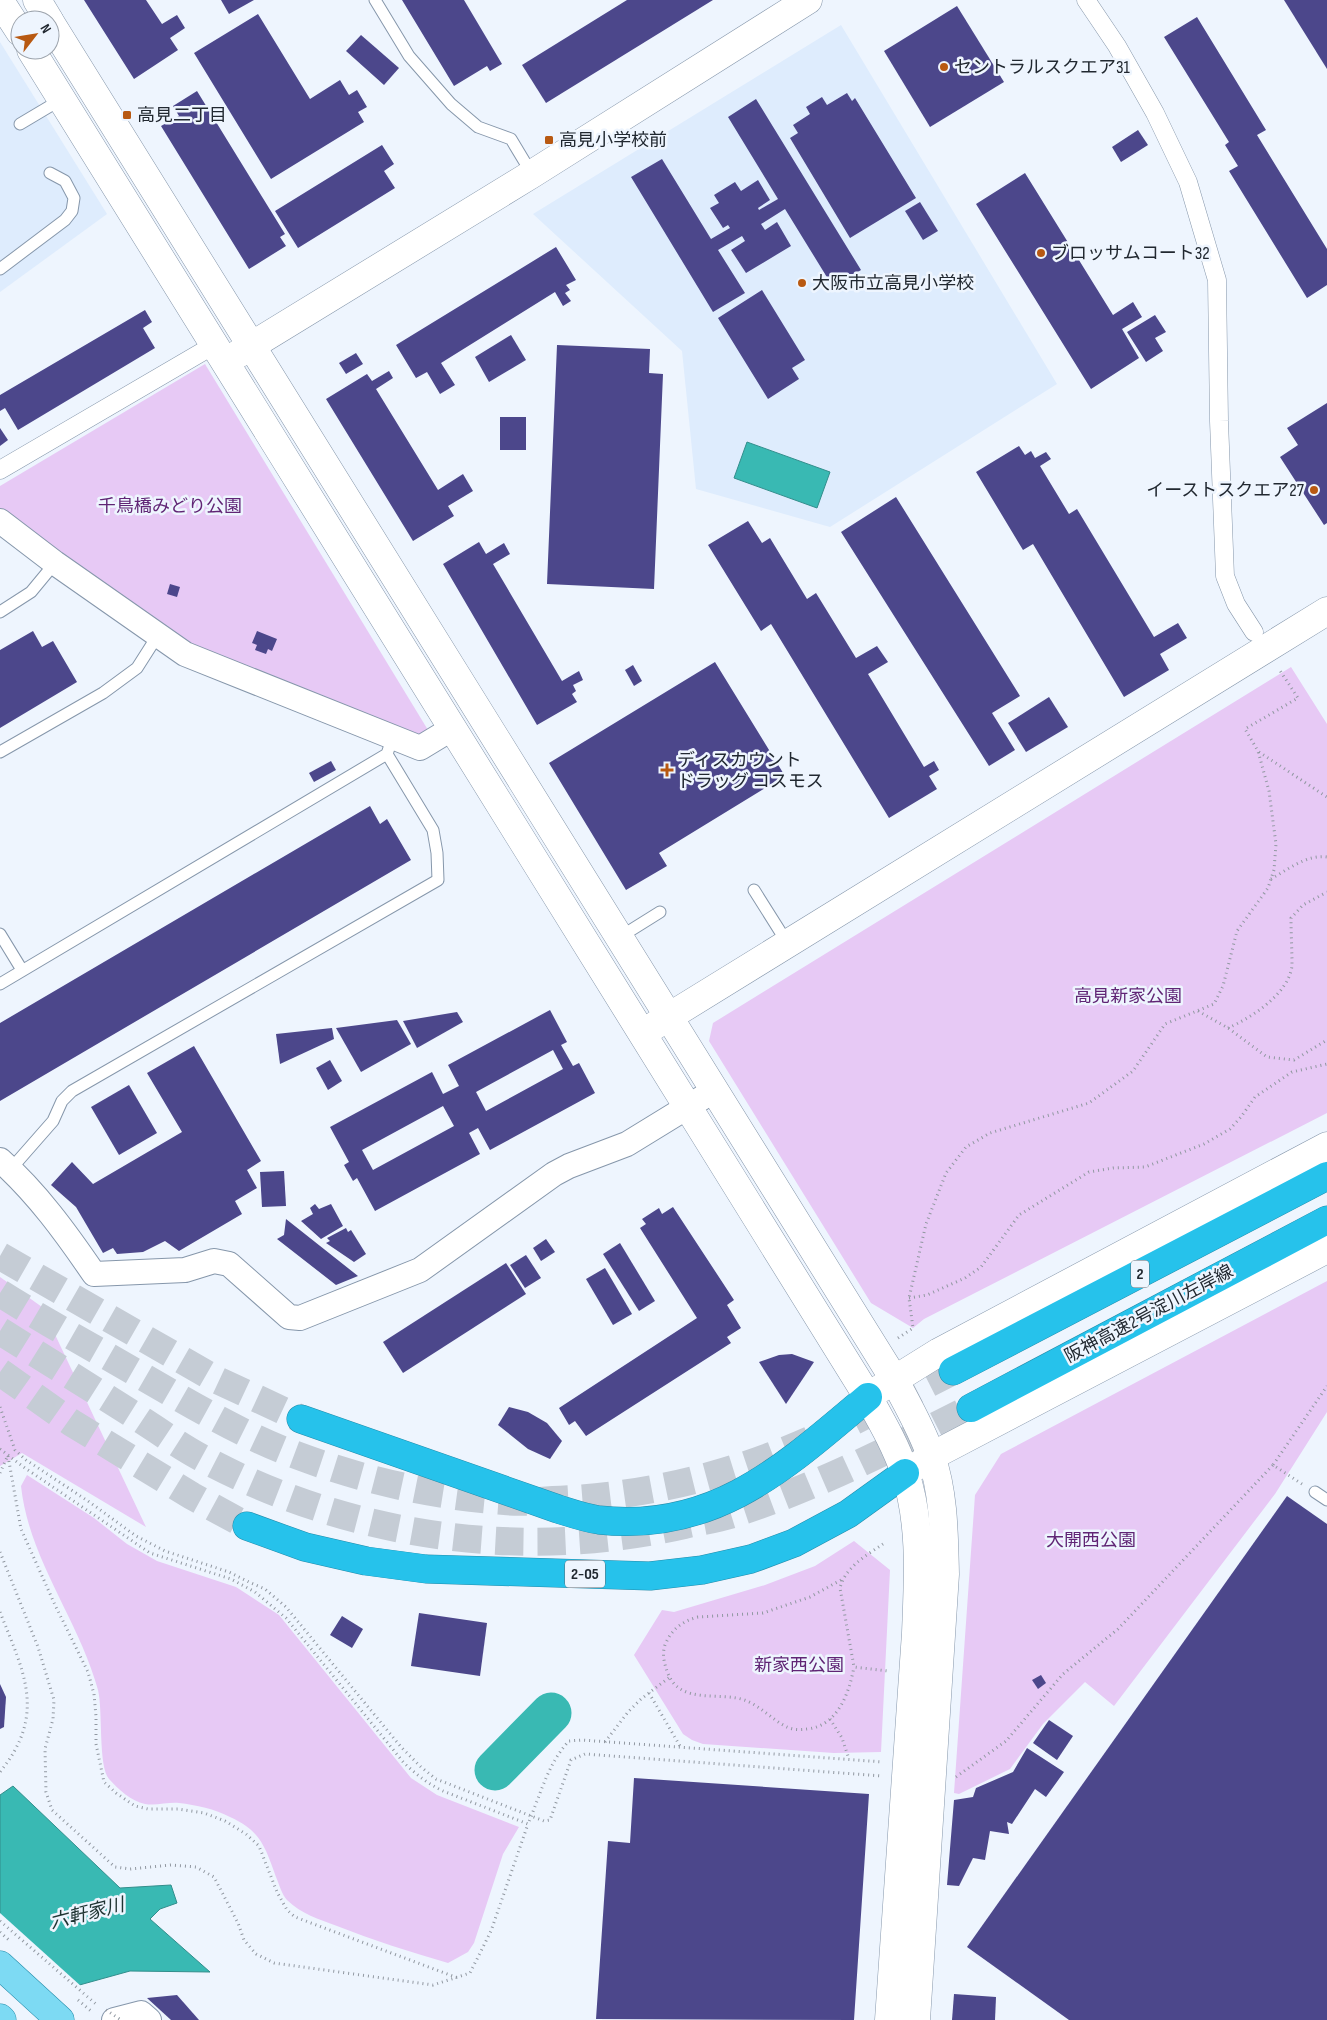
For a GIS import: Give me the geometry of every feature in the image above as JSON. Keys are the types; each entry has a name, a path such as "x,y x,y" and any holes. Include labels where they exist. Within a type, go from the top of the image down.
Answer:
{"highway":[{"name":"2","path":"953,1371 1327,1176"},
{"name":"阪神高速2号淀川左岸線","path":"971,1408 1327,1220"},
{"path":"302,1419 558,1509 598,1520 634,1521 678,1516 735,1497 766,1479 802,1452 868,1397"},
{"name":"2-05","path":"247,1526 306,1548 366,1561 426,1568 650,1576 702,1570 750,1559 794,1543 848,1514 905,1473"}],"main road":[{"path":"0,1965 60,2020"}],"street":[{"path":"0,470 214,357 253,346 532,174 808,0"},
{"path":"1086,0 1117,46 1155,113 1188,182 1217,280 1219,421 1226,576 1236,604 1254,632"},
{"path":"0,1 10,16"},
{"path":"60,37 894,1379 915,1417 932,1456 940,1490 946,1574 916,2020"},
{"path":"37,60 214,357 453,728 868,1397 888,1434 905,1473 912,1503 918,1584 889,2020"},
{"path":"0,521 55,564 185,654 390,745 420,748 453,728"},
{"path":"642,1033 1327,611"},
{"path":"5,1165 62,1228 94,1274 185,1270 214,1261 229,1264 289,1317 300,1318 420,1270 554,1174 569,1166 627,1144 715,1090"},
{"path":"868,1397 939,1352 1327,1146"},
{"path":"905,1473 932,1456 1327,1249"},
{"path":"114,2020 141,2013 149,2020"}],"lane":[{"path":"375,0 409,56 451,104 478,126 511,139 532,174"},
{"path":"20,124 62,99"},
{"path":"0,269 65,220 72,210 74,198 65,181 50,173"},
{"path":"0,612 31,592 55,564"},
{"path":"0,752 103,693 137,668 158,635"},
{"path":"0,984 390,745 432,830 437,853 438,880 72,1091 62,1101 53,1121 5,1165"},
{"path":"754,890 788,944"},
{"path":"620,937 660,912"},
{"path":"0,934 22,970"},
{"path":"1315,1492 1327,1500"}],"path":[{"path":"894,1340 913,1328 909,1298 926,1224 946,1173 966,1147 990,1133 1089,1103 1133,1071 1165,1024 1214,1004 1223,986 1236,932 1268,888 1274,870 1276,844 1269,791 1258,751 1246,729 1298,698 1276,664"},
{"path":"1258,751 1327,797"},
{"path":"1271,880 1303,862 1327,857"},
{"path":"1228,1028 1246,1020 1278,993 1292,966 1291,918 1303,905 1327,892"},
{"path":"1198,1011 1228,1028 1267,1056 1294,1060 1327,1040"},
{"path":"909,1298 926,1295 965,1278 981,1267 1019,1215 1089,1172 1114,1168 1145,1167 1204,1144 1230,1128 1241,1117 1255,1096 1292,1072 1327,1064"},
{"path":"949,1781 1006,1741 1063,1674 1118,1629 1273,1465 1327,1386"},
{"path":"0,1408 15,1450 26,1460 88,1501 136,1536 165,1551 229,1572 265,1589 286,1607 401,1747 428,1774 436,1778 544,1821 550,1820 571,1760 585,1754 886,1776"},
{"path":"0,1449 150,1553 231,1580 255,1592 286,1618 415,1774 443,1791 528,1824"},
{"path":"0,1473 8,1455"},
{"path":"8,1455 21,1529 54,1605 88,1672 95,1709 96,1744 104,1782 135,1806 148,1809 178,1809 204,1813 225,1821 246,1834 259,1846 277,1892 287,1910 296,1917 458,1978"},
{"path":"1273,1465 1315,1492"},
{"path":"842,1580 840,1588 854,1667 847,1695 830,1719 814,1729 787,1728 761,1708 746,1700 689,1694 670,1677 664,1662 663,1650 669,1636 681,1623 698,1617 763,1613 810,1597 842,1580 861,1560 883,1544"},
{"path":"0,1552 38,1647 54,1700 53,1719 45,1749 46,1792 52,1810 115,1867 130,1869 171,1865 196,1867 214,1877 238,1923 244,1940 256,1954 274,1964 432,1985 470,1973 491,1931 528,1824 553,1761 569,1741 886,1762"},
{"path":"0,1612 23,1670 28,1698 26,1720 21,1737 13,1756 0,1772"},
{"path":"854,1667 891,1671"},
{"path":"605,1742 628,1712 670,1677"},
{"path":"649,1693 681,1747"},
{"path":"830,1719 842,1738 849,1759"},
{"path":"0,1921 95,2005 121,2020"}],"shaded area":[{"name":"大阪市立高見小学校","path":"841,25 1057,384 830,527 696,489 682,351 533,214"},
{"path":"0,42 107,214 0,292"}],"green space":[{"name":"千鳥橋みどり公園","path":"205,364 428,730 419,737 182,644 0,511 0,486"},
{"name":"高見新家公園","path":"1291,667 1327,724 1327,1113 924,1319 913,1328 871,1303 709,1041 713,1023"},
{"path":"0,1277 42,1307 146,1527 22,1453 0,1466"},
{"name":"大開西公園","path":"1327,1281 1327,1412 1275,1494 1114,1706 1085,1682 1043,1724 1010,1769 959,1794 954,1793 975,1495 1001,1454"},
{"path":"27,1475 94,1518 127,1544 157,1561 236,1587 279,1615 411,1778 437,1795 519,1827 503,1854 474,1943 468,1952 448,1963 378,1941 310,1916 292,1905 285,1898 265,1849 255,1834 240,1822 224,1814 199,1806 179,1803 145,1804 135,1800 116,1787 109,1779 103,1762 98,1690 90,1664 44,1565 26,1513 21,1486"},
{"name":"新家西公園","path":"854,1541 890,1570 881,1752 834,1753 703,1744 683,1734 634,1655 662,1610 674,1612 765,1585 815,1566"}],"water":[{"path":"747,442 830,472 817,508 734,478"},
{"name":"六軒家川","path":"13,1786 120,1888 171,1885 177,1903 160,1909 150,1919 210,1972 130,1971 0,2007 0,1795"}],"pier":[{"path":"0,1913 82,1987 0,2009"}],"building":[{"path":"84,0 146,0 162,24 177,15 185,28 170,38 178,50 134,79"},
{"path":"221,0 254,0 229,14"},
{"path":"402,0 464,0 502,64 490,71 487,66 454,86"},
{"path":"627,0 713,0 546,103 522,65"},
{"path":"1284,0 1327,0 1327,69"},
{"name":"セントラルスクエア31","path":"957,6 1004,82 930,127 884,51"},
{"path":"258,14 310,99 340,80 349,95 357,90 367,107 358,112 364,122 271,179 194,53"},
{"path":"1197,17 1266,130 1257,135 1327,249 1327,285 1307,298 1229,171 1238,166 1225,145 1229,142 1164,37"},
{"path":"361,35 399,68 384,85 346,51"},
{"path":"197,91 285,234 280,237 286,246 249,269 161,126 179,116 173,106"},
{"path":"847,93 852,101 855,98 916,198 850,238 790,138 798,133 793,125 810,114 806,107 822,97 827,105"},
{"path":"756,99 861,270 833,287 785,209 761,224 765,230 777,222 791,246 746,273 731,250 745,241 742,236 718,250 745,293 713,312 631,177 662,159 711,239 730,228 728,225 723,228 710,208 719,203 714,195 735,182 741,191 758,180 770,200 758,208 759,210 778,199 728,117"},
{"path":"1138,130 1148,145 1121,162 1112,147"},
{"path":"382,145 394,164 384,171 395,188 298,248 275,211"},
{"name":"ブロッサムコート32","path":"1025,173 1113,315 1133,302 1142,317 1122,329 1139,358 1091,389 976,204"},
{"path":"920,202 938,231 923,240 905,211"},
{"path":"556,247 576,280 566,285 570,290 565,293 571,301 563,306 555,292 441,363 455,385 440,394 427,372 416,378 396,345"},
{"path":"762,290 805,360 792,368 799,379 768,399 718,318"},
{"path":"145,310 152,322 143,328 155,348 18,430 5,408 0,411 0,395"},
{"path":"1155,315 1166,332 1155,338 1163,351 1146,362 1127,332"},
{"path":"511,335 526,360 489,382 475,357"},
{"path":"557,345 650,349 649,373 663,374 654,589 547,584"},
{"path":"356,353 363,364 346,374 339,363"},
{"path":"389,371 393,378 376,389 438,490 463,474 473,491 448,506 454,516 413,541 326,399 367,374 372,381"},
{"name":"イーストスクエア27","path":"1327,403 1327,523 1324,525 1280,457 1298,445 1287,428"},
{"path":"500,417 526,417 526,450 500,450"},
{"path":"0,428 8,440 0,446"},
{"path":"1019,446 1025,455 1031,451 1035,458 1046,452 1051,459 1040,466 1069,514 1077,509 1154,637 1178,623 1187,638 1160,654 1169,670 1124,697 1033,544 1023,550 976,472"},
{"path":"896,497 1020,696 992,713 1015,750 989,766 841,532"},
{"path":"748,521 762,543 770,538 807,599 816,593 856,658 877,646 888,662 868,674 924,767 934,761 939,770 929,776 937,789 889,818 771,624 761,631 708,545"},
{"path":"479,542 486,554 504,543 510,554 493,564 562,681 579,671 583,680 573,685 576,691 572,694 577,702 537,725 443,564"},
{"path":"170,584 180,587 177,597 167,594"},
{"path":"33,631 42,647 53,641 77,682 0,728 0,650"},
{"path":"257,631 277,639 272,651 268,649 266,654 255,650 257,645 252,643"},
{"name":"ディスカウント ドラッグ コスモス","path":"715,662 785,776 659,853 667,866 626,890 549,763"},
{"path":"633,665 642,681 634,686 625,670"},
{"path":"1049,697 1068,727 1026,752 1008,723"},
{"path":"331,761 336,770 314,782 309,773"},
{"path":"370,806 380,824 387,819 411,860 0,1101 0,1023"},
{"path":"550,1010 567,1042 561,1045 573,1066 579,1063 595,1093 490,1150 478,1128 469,1133 480,1154 375,1211 357,1178 353,1181 344,1165 349,1162 330,1127 432,1072 443,1094 459,1086 448,1065","holes":["553,1050 563,1069 486,1111 476,1092","443,1106 454,1126 373,1170 362,1150"]},
{"path":"457,1012 463,1022 417,1048 403,1021"},
{"path":"397,1020 411,1044 361,1072 336,1028"},
{"path":"332,1028 334,1039 280,1064 276,1034"},
{"path":"194,1046 261,1161 247,1170 257,1188 235,1201 242,1214 179,1251 165,1241 143,1252 117,1254 113,1248 103,1253 76,1207 51,1185 72,1162 93,1184 182,1132 147,1073"},
{"path":"330,1060 342,1081 328,1090 316,1068"},
{"path":"129,1085 157,1133 119,1155 91,1107"},
{"path":"284,1171 286,1206 262,1207 260,1172"},
{"path":"315,1204 319,1209 331,1204 343,1226 321,1239 301,1221 313,1214 310,1208"},
{"path":"673,1207 734,1300 727,1305 741,1328 727,1337 731,1343 586,1436 575,1421 569,1425 559,1408 697,1318 640,1228 646,1224 642,1219 659,1208 662,1214"},
{"path":"286,1219 358,1276 336,1285 277,1239 284,1235"},
{"path":"346,1228 348,1232 351,1230 366,1254 354,1262 326,1243 330,1241 327,1238"},
{"path":"546,1239 555,1252 541,1261 533,1248"},
{"path":"620,1243 655,1301 639,1311 603,1254"},
{"path":"526,1255 541,1278 525,1288 510,1265"},
{"path":"506,1263 526,1294 403,1373 383,1342"},
{"path":"605,1268 632,1314 613,1325 586,1279"},
{"path":"792,1354 814,1362 786,1404 759,1362 779,1355"},
{"path":"509,1407 528,1412 547,1423 562,1441 550,1459 528,1449 498,1425"},
{"path":"1287,1496 1327,1524 1327,2020 1069,2020 967,1947"},
{"path":"419,1613 487,1623 480,1676 411,1666"},
{"path":"342,1616 363,1629 352,1648 330,1635"},
{"path":"1041,1675 1046,1683 1038,1689 1032,1680"},
{"path":"0,1684 6,1697 4,1727 0,1729"},
{"path":"1049,1720 1073,1736 1057,1760 1033,1743"},
{"path":"1027,1748 1064,1772 1046,1797 1035,1789 1012,1824 1007,1822 1009,1834 990,1831 985,1860 973,1858 959,1886 947,1885 954,1800 973,1797 976,1788 1013,1772"},
{"path":"634,1778 869,1794 854,2020 596,2019 608,1841 630,1843"},
{"path":"954,1994 996,1997 995,2020 952,2020"},
{"path":"177,1995 199,2020 171,2020 147,1998"}],"waterway":[{"path":"495,1770 551,1713"}],"tunnel":[{"path":"0,1256 217,1380 301,1419"},
{"path":"0,1293 193,1406 252,1437 345,1472 424,1491 478,1499 517,1502 619,1494 652,1489 716,1474 779,1453 810,1440"},
{"path":"0,1331 200,1457 256,1484 315,1507 375,1523 436,1535 498,1541 561,1541 623,1536 730,1515 826,1479 971,1408"},
{"path":"854,1421 953,1371"},
{"path":"0,1372 72,1423 192,1496 247,1526"}],"place":[{"name":"セントラルスクエア31","path":"944,67"},
{"name":"高見二丁目","path":"127,115"},
{"name":"高見小学校前","path":"549,140"},
{"name":"ブロッサムコート32","path":"1041,253"},
{"name":"大阪市立高見小学校","path":"802,283"},
{"name":"イーストスクエア27","path":"1314,490"},
{"name":"ディスカウント ドラッグ コスモス","path":"667,770"}]}
